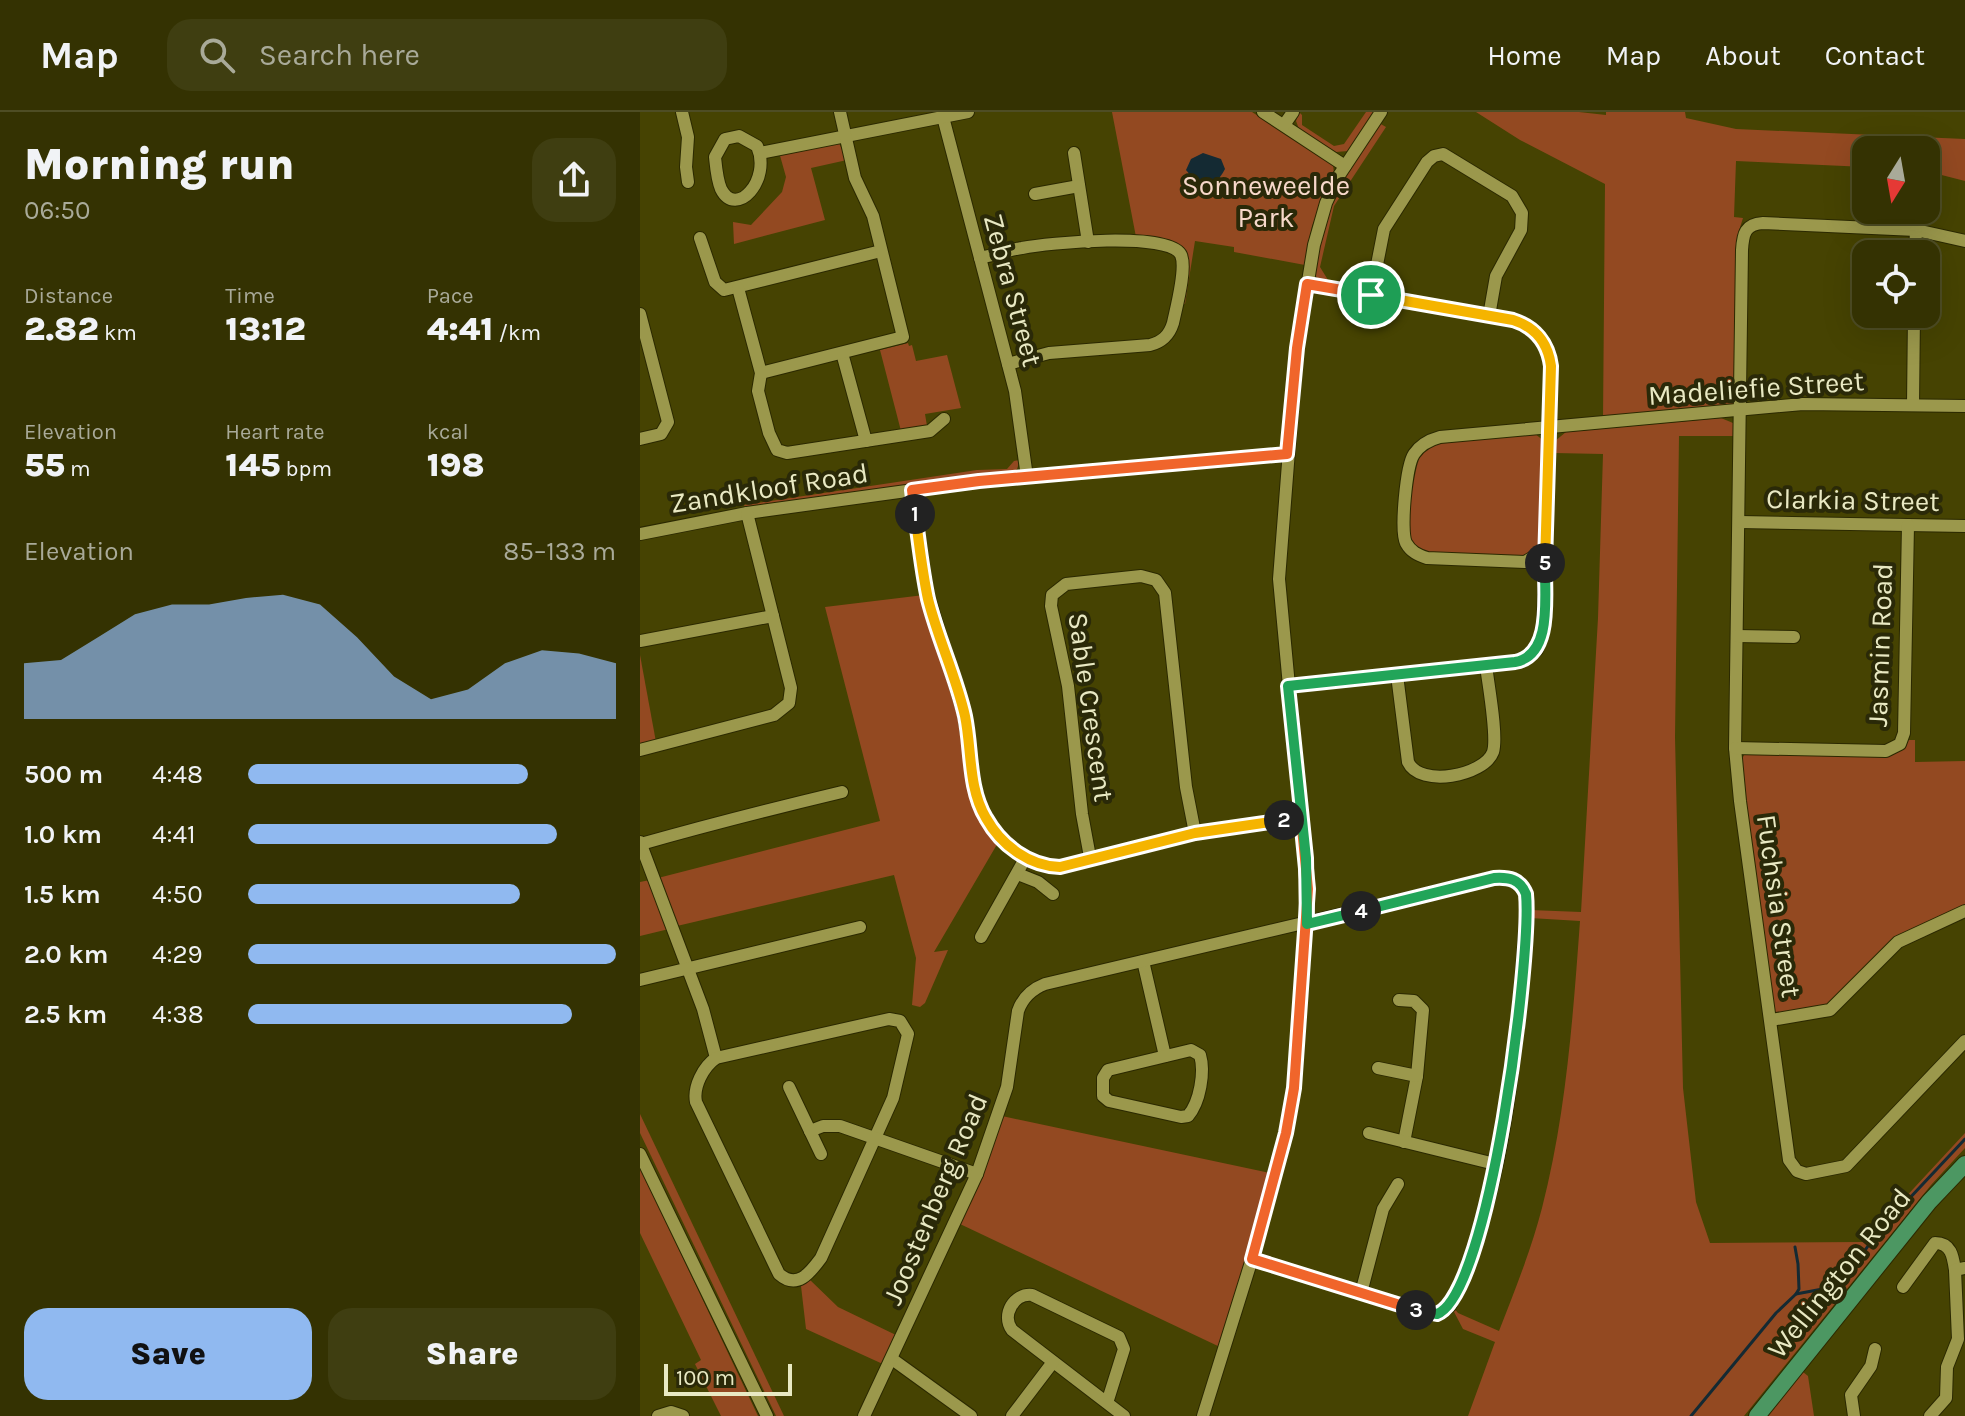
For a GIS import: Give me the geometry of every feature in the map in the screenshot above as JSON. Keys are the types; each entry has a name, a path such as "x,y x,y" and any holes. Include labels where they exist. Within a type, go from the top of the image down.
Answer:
{"main road":[{"name":"Wellington Road","path":"1757,1416 1929,1202 1965,1164"}],"street":[{"path":"682,112 688,137 688,182"},
{"path":"761,373 903,337 873,216 855,178 840,112"},
{"path":"760,153 968,112"},
{"path":"1263,112 1345,166"},
{"path":"1284,125 1293,112"},
{"path":"1203,1416 1252,1259 1292,1103 1308,889 1279,579 1297,348 1321,216 1345,166 1381,112"},
{"name":"Zebra Street","path":"943,117 1008,364 1020,416 1027,477"},
{"path":"739,136 753,142 760,153 761,174 755,188 742,198 725,194 715,159 721,143 729,137 739,136"},
{"path":"1074,153 1088,242"},
{"path":"1371,295 1381,237 1388,220 1427,162 1443,154 1512,196 1522,213 1521,230 1496,276 1489,316"},
{"path":"1035,194 1079,186"},
{"name":"Fuchsia Street","path":"1916,230 1763,223 1748,227 1743,236 1735,748 1789,1160 1797,1171 1806,1174 1839,1169 1855,1159 1965,1041"},
{"path":"1916,240 1916,230 1965,241"},
{"path":"700,238 719,287 724,290 881,251"},
{"path":"980,258 1020,248 1088,242 1160,244 1178,251 1182,268 1171,331 1162,340 1150,345 1049,353 1008,364"},
{"path":"1288,686 1521,661 1540,644 1545,550 1551,366 1544,344 1534,331 1520,323 1489,316 1307,284"},
{"path":"738,288 761,373 758,386 762,405 773,446 780,452 930,431 944,419"},
{"path":"640,314 668,422 661,434 640,439"},
{"path":"1913,405 1914,328"},
{"path":"842,353 866,441"},
{"name":"Madeliefie Street","path":"1545,550 1525,562 1427,558 1412,550 1404,533 1409,465 1418,448 1434,438 1740,410 1840,403 1965,406"},
{"name":"Zandkloof Road","path":"640,534 747,513 912,490 1287,454"},
{"path":"912,490 927,591 964,714 978,800 1000,839 1026,857 1047,866 1060,867 1195,833 1301,818"},
{"path":"640,750 774,715 791,699 791,688 747,513"},
{"name":"Clarkia Street","path":"1740,522 1965,526"},
{"name":"Jasmin Road","path":"1735,748 1886,751 1900,744 1904,733 1908,525"},
{"name":"Sable Crescent","path":"1090,857 1082,814 1068,686 1051,606 1052,595 1066,584 1141,576 1162,585 1186,787 1195,833"},
{"path":"640,641 773,616"},
{"path":"1737,636 1794,637"},
{"path":"1397,675 1408,762 1415,773 1437,777 1480,767 1493,751 1486,665"},
{"path":"716,1058 689,969 640,843 745,817 768,808 842,792"},
{"path":"981,937 1026,857"},
{"path":"1018,874 1038,882 1053,894"},
{"name":"Joostenberg Road","path":"864,1416 977,1174 1007,1087 1017,1017 1023,999 1045,984 1494,878 1512,878 1523,887 1527,901 1517,1027 1495,1164"},
{"path":"1771,1020 1830,1010 1898,942 1965,911"},
{"path":"640,980 860,927"},
{"path":"1143,961 1165,1056"},
{"path":"1399,1000 1418,1002 1423,1010 1417,1076 1404,1142"},
{"path":"897,1019 906,1027 907,1037 897,1088 874,1140 821,1258 802,1279 786,1280 779,1274 696,1102 697,1086 706,1067 716,1058 897,1019"},
{"path":"1191,1050 1201,1058 1200,1086 1193,1110 1188,1116 1109,1101 1103,1096 1103,1078 1108,1070 1165,1056 1191,1050"},
{"path":"1378,1068 1417,1076"},
{"path":"789,1087 821,1154"},
{"path":"810,1131 823,1126 840,1126 977,1174"},
{"path":"1252,1259 1432,1314 1447,1308 1475,1246 1495,1164 1369,1133"},
{"path":"640,1154 767,1416"},
{"path":"1361,1293 1383,1209 1398,1184"},
{"path":"1903,1287 1935,1243 1943,1243 1950,1250 1960,1269 1958,1339 1947,1367 1946,1398 1930,1416"},
{"path":"1107,1403 1124,1349 1121,1339 1032,1295 1020,1296 1015,1300 1008,1314 1008,1325 1053,1362 1124,1416"},
{"path":"1854,1416 1851,1395 1871,1366 1875,1349"},
{"path":"892,1359 971,1416"},
{"path":"1012,1416 1053,1362"},
{"path":"658,1416 671,1412 683,1416"}],"green space":[{"name":"Sonneweelde Park","path":"1112,112 1252,112 1333,165 1334,173 1312,226 1305,265 1234,252 1234,247 1195,241 1185,304 1181,303 1187,259 1136,237"},
{"path":"1299,112 1302,125 1334,146 1344,144 1366,112 1374,112 1348,151 1336,152 1299,129 1296,121"},
{"path":"1476,112 1606,115 1606,112 1685,112 1686,118 1736,129 1896,136 1852,136 1852,166 1736,161 1734,217 1743,218 1737,237 1734,404 1603,419 1605,184 1520,140"},
{"path":"1379,123 1386,127 1334,206 1320,267 1328,280 1361,288 1321,282 1315,275 1328,212 1345,177"},
{"path":"1940,138 1965,139 1965,181 1940,175"},
{"path":"839,143 847,160 811,168 825,220 734,244 733,222 751,225 782,192 786,177 779,152"},
{"path":"908,343 912,345 916,361 947,355 961,408 925,414 927,426 901,431 880,350"},
{"path":"1721,418 1733,423 1736,436 1679,436 1675,737 1683,1088 1696,1202 1710,1243 1864,1242 1965,1133 1965,1148 1931,1185 1744,1416 1468,1416 1495,1342 1463,1329 1453,1310 1499,1331 1511,1300 1533,1239 1550,1173 1563,1102 1574,993 1580,921 1530,918 1530,910 1581,912 1598,618 1603,454 1554,453 1555,441 1566,432"},
{"path":"1534,433 1544,441 1541,546 1531,557 1426,554 1417,551 1408,536 1413,472 1418,456 1435,443"},
{"path":"1020,460 1016,472 744,505 977,470 1007,469 1014,461"},
{"path":"924,595 957,701 970,787 999,841 934,952 948,950 925,1003 920,1007 912,1005 916,958 894,875 677,926 658,878 880,821 825,607"},
{"path":"640,655 656,742 640,745"},
{"path":"1908,740 1915,740 1915,762 1965,761 1965,907 1904,933 1833,1004 1779,1015 1774,1011 1739,763 1745,754 1886,755"},
{"path":"650,880 669,929 640,936 640,882"},
{"path":"640,1114 784,1416 776,1416 640,1133"},
{"path":"1002,1116 1270,1173 1220,1347 960,1224"},
{"path":"640,1168 758,1416 721,1416 695,1364 701,1360 640,1233"},
{"path":"809,1279 838,1307 898,1336 885,1365 806,1329 801,1286"},
{"path":"1803,1372 1808,1376 1814,1416 1767,1416"}],"water":[{"path":"1203,153 1221,159 1225,169 1214,182 1196,182 1186,170 1191,159"}],"waterway":[{"path":"1832,1287 1841,1285 1877,1233 1965,1139"},
{"path":"1691,1416 1776,1313 1796,1294 1799,1289 1795,1247"},
{"path":"1796,1294 1828,1288"}],"route":[{"path":"1371,295 1307,284 1297,348 1287,454 979,481 912,490 929,601 964,714 978,800 1000,839 1032,861 1060,867 1195,833 1301,818 1308,889 1294,1088 1286,1133 1252,1259 1437,1314 1450,1306 1475,1246 1495,1164 1513,1065 1526,894 1519,882 1512,878 1494,878 1307,924 1308,889 1306,858 1288,686 1515,662 1537,650 1543,627 1551,366 1548,351 1540,337 1513,320 1371,295"}]}
